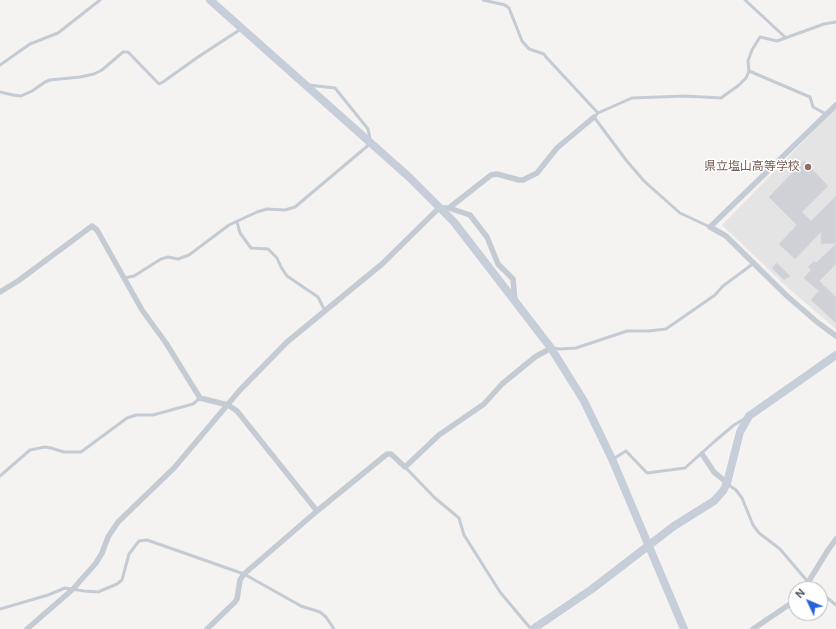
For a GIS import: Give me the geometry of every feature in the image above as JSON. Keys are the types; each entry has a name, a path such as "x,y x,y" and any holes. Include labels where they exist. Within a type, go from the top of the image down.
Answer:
{"street":[{"path":"210,0 409,177 459,228 551,348 584,401 612,459 684,629"},
{"path":"836,105 710,227 726,236 787,296 836,336"},
{"path":"449,208 491,175 497,174 519,180 537,173 557,148 596,115"},
{"path":"27,629 73,589 96,563 102,553 108,537 118,522 174,468 240,390 287,342 382,264 439,208 449,208 470,215 487,237 498,264 514,279 515,301"},
{"path":"0,292 18,281 92,226 97,230 142,310 166,343 200,398 228,405 237,411 317,511"},
{"path":"207,629 235,602 237,599 240,580 244,574 317,511 387,454 391,454 405,467 439,434 484,404 502,384 535,357 551,348"},
{"path":"536,628 674,526 714,501 724,491 740,432 749,416 836,355"},
{"path":"702,454 714,472 727,483"},
{"path":"809,581 836,539"},
{"path":"754,629 788,606"}],"lane":[{"path":"0,65 24,48 58,33 100,0"},
{"path":"214,0 219,8"},
{"path":"483,0 505,5 509,8 522,41 529,49 544,54 596,115 626,160 644,181 680,213 710,227"},
{"path":"745,0 786,38"},
{"path":"596,115 632,98 685,96 721,98 740,85 746,78 749,71 748,61 752,50 760,37 777,41 824,24 836,22"},
{"path":"0,92 21,96 32,92 50,80 94,74 102,70 123,52 128,52 159,84 242,28"},
{"path":"749,71 810,98 812,108 827,115"},
{"path":"124,278 134,276 161,259 168,257 178,259 189,255 229,225 257,212 267,209 284,210 295,207 371,143 368,129 335,88 305,84"},
{"path":"237,222 240,233 251,248 268,249 277,258 287,276 318,297 325,311"},
{"path":"551,348 576,348 627,331 666,329 704,303 723,286 754,263"},
{"path":"0,476 30,450 45,447 64,452 81,452 127,418 136,415 153,415 193,404 200,398"},
{"path":"612,459 626,452 647,474 685,468 734,425 749,416"},
{"path":"405,467 435,498 459,518 464,535 500,592 536,628"},
{"path":"727,483 739,494 753,524 759,533 780,548 807,581"},
{"path":"0,609 48,595 65,588 98,592 117,584 122,580 129,554 139,541 146,540 244,574 301,606 320,612 326,617 334,629"},
{"path":"828,598 836,605"}],"shaded area":[{"name":"県立塩山高等学校","path":"836,108 836,329 787,287 722,225"}],"building":[{"path":"804,161 828,186 802,212 811,221 836,196 836,243 821,244 821,232 795,259 779,244 797,225 769,197"},
{"path":"836,244 836,264 819,281 836,297 836,323 811,300 819,291 804,278 811,270 808,267 814,261 816,263"},
{"path":"777,263 790,276 784,280 772,268"}],"place":[{"name":"県立塩山高等学校","path":"808,167"}]}
